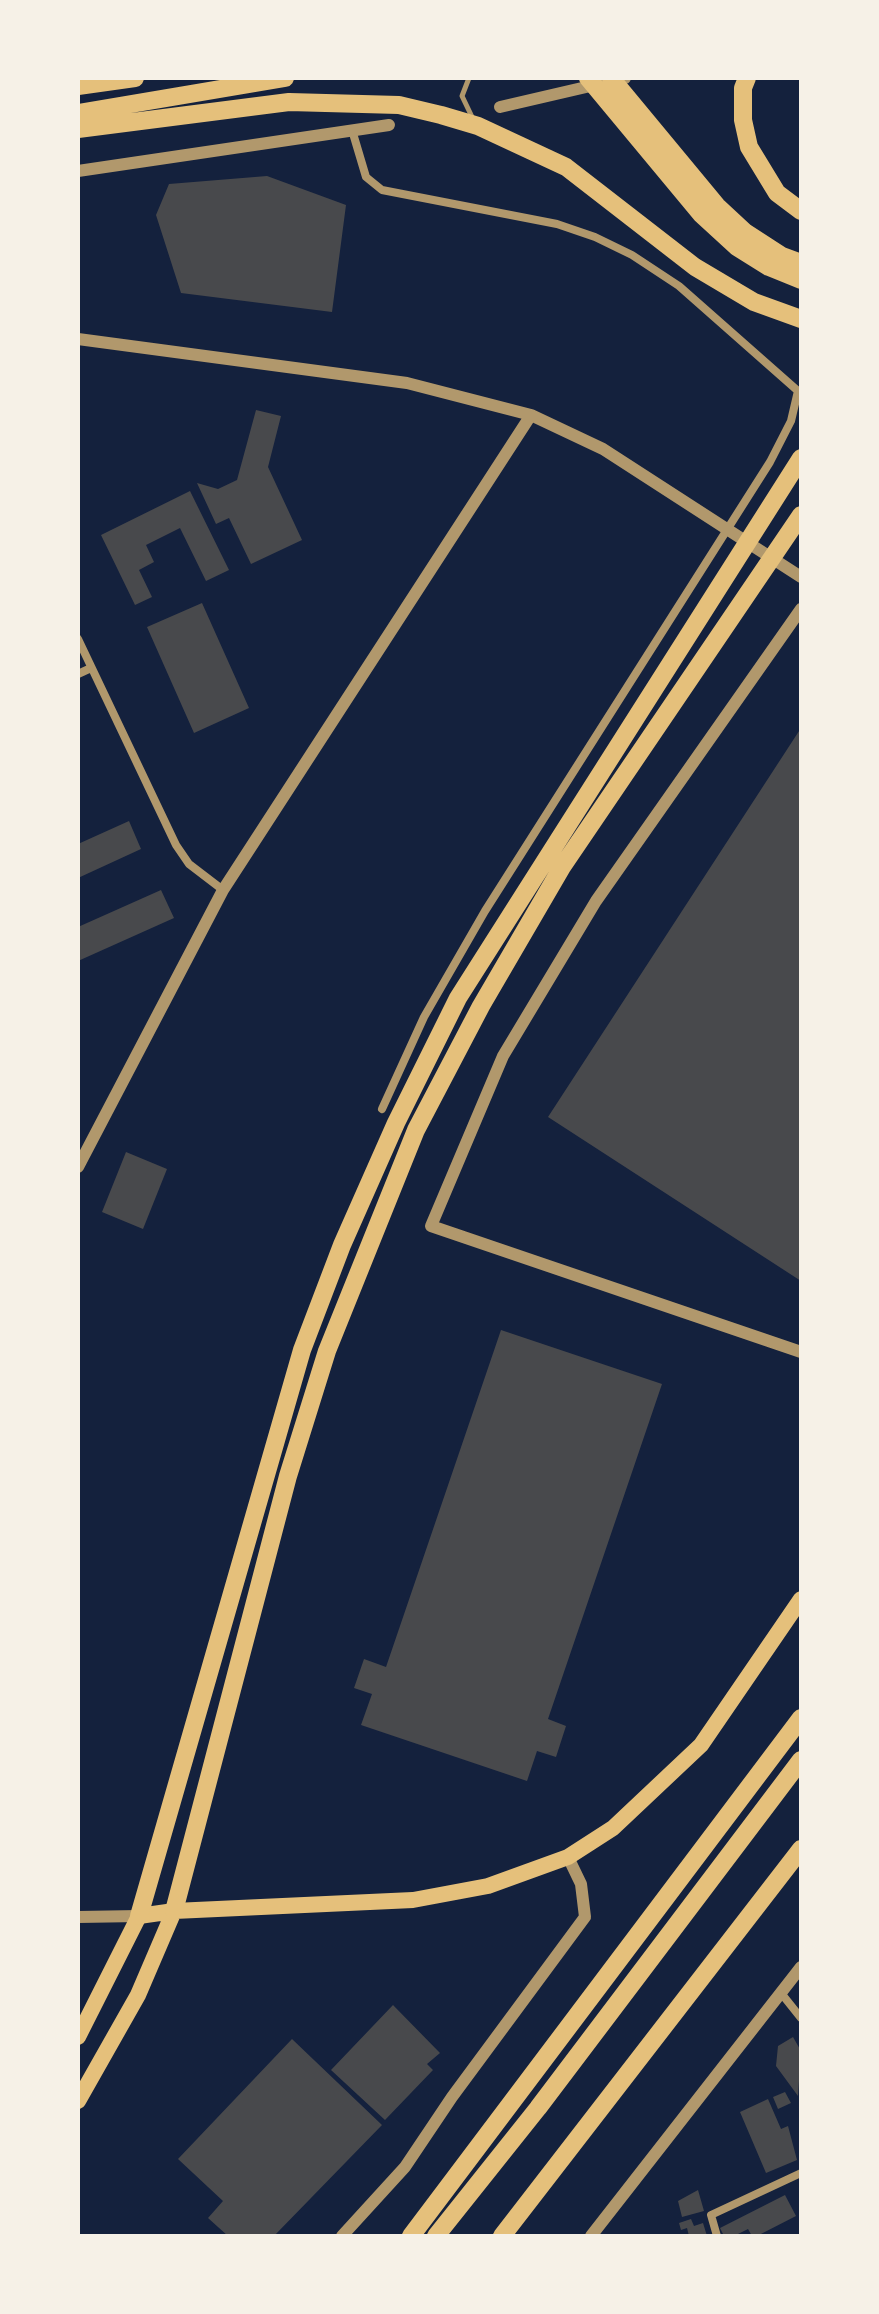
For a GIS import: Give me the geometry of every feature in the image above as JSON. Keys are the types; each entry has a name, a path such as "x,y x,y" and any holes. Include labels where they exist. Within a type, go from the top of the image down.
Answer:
{"highway":[{"path":"78,86 135,78"},
{"path":"78,113 285,78"},
{"path":"588,78 745,232 782,256 801,263"},
{"path":"611,78 635,123 701,214 737,247 769,267 801,280"},
{"path":"747,78 743,120 749,147 777,193 801,211"},
{"path":"78,129 289,102 399,105 478,126 566,167 695,267 754,302 801,319"},
{"path":"139,1916 302,1350 342,1245 396,1123 473,972 801,458"},
{"path":"174,1911 288,1476 327,1351 416,1130 481,1006 562,867 801,515"},
{"path":"411,2236 801,1718"},
{"path":"436,2236 538,2108 801,1760"},
{"path":"502,2236 801,1849"}],"main road":[{"path":"78,2037 139,1916 174,1911 413,1900 488,1886 568,1857 613,1828 701,1745 801,1599"},
{"path":"78,2101 138,1995 174,1911"}],"street":[{"path":"500,107 625,78"},
{"path":"78,171 389,125"},
{"path":"352,130 366,177 382,190 557,224 608,243 679,286 798,391 791,421 728,529 485,911 424,1017 382,1109"},
{"path":"78,339 407,383 531,415 603,449 801,577"},
{"path":"78,1167 223,890 531,415"},
{"path":"801,609 596,901 557,965 503,1056 431,1226 801,1352"},
{"path":"78,639 176,845 189,864 223,890"},
{"path":"78,674 91,668"},
{"path":"342,2236 405,2167 452,2097 585,1917 581,1884 568,1857"},
{"path":"78,1917 139,1916"},
{"path":"591,2236 801,1967"},
{"path":"781,1993 801,2018"},
{"path":"717,2236 711,2215 801,2173"}],"lane":[{"path":"469,78 462,96 465,109 478,126"}],"building":[{"path":"267,176 346,205 332,312 181,293 156,215 169,184"},
{"path":"256,410 281,416 268,467 302,540 251,564 229,518 216,524 197,483 218,489 237,480"},
{"path":"190,491 229,570 206,581 180,528 146,545 154,562 139,570 152,597 135,605 101,535"},
{"path":"202,603 249,708 194,733 147,627"},
{"path":"801,728 801,1281 548,1117"},
{"path":"129,821 141,849 78,878 78,844"},
{"path":"161,890 174,918 78,961 78,927"},
{"path":"126,1152 167,1169 143,1229 102,1212"},
{"path":"501,1330 662,1384 548,1719 566,1726 556,1757 537,1751 527,1781 361,1725 372,1694 354,1688 364,1659 386,1667"},
{"path":"393,2005 440,2053 427,2064 433,2070 385,2120 331,2070"},
{"path":"793,2037 801,2051 798,2096 776,2066 778,2046"},
{"path":"292,2039 382,2125 274,2236 228,2236 208,2218 223,2201 178,2159"},
{"path":"785,2092 791,2103 778,2109 773,2097"},
{"path":"768,2099 781,2129 788,2126 797,2160 766,2173 740,2112"},
{"path":"698,2190 704,2211 682,2217 678,2201"},
{"path":"785,2195 796,2216 757,2236 752,2236 748,2229 734,2236 724,2236 720,2228"},
{"path":"691,2219 694,2226 703,2223 707,2236 689,2236 687,2228 681,2230 679,2223"}]}
